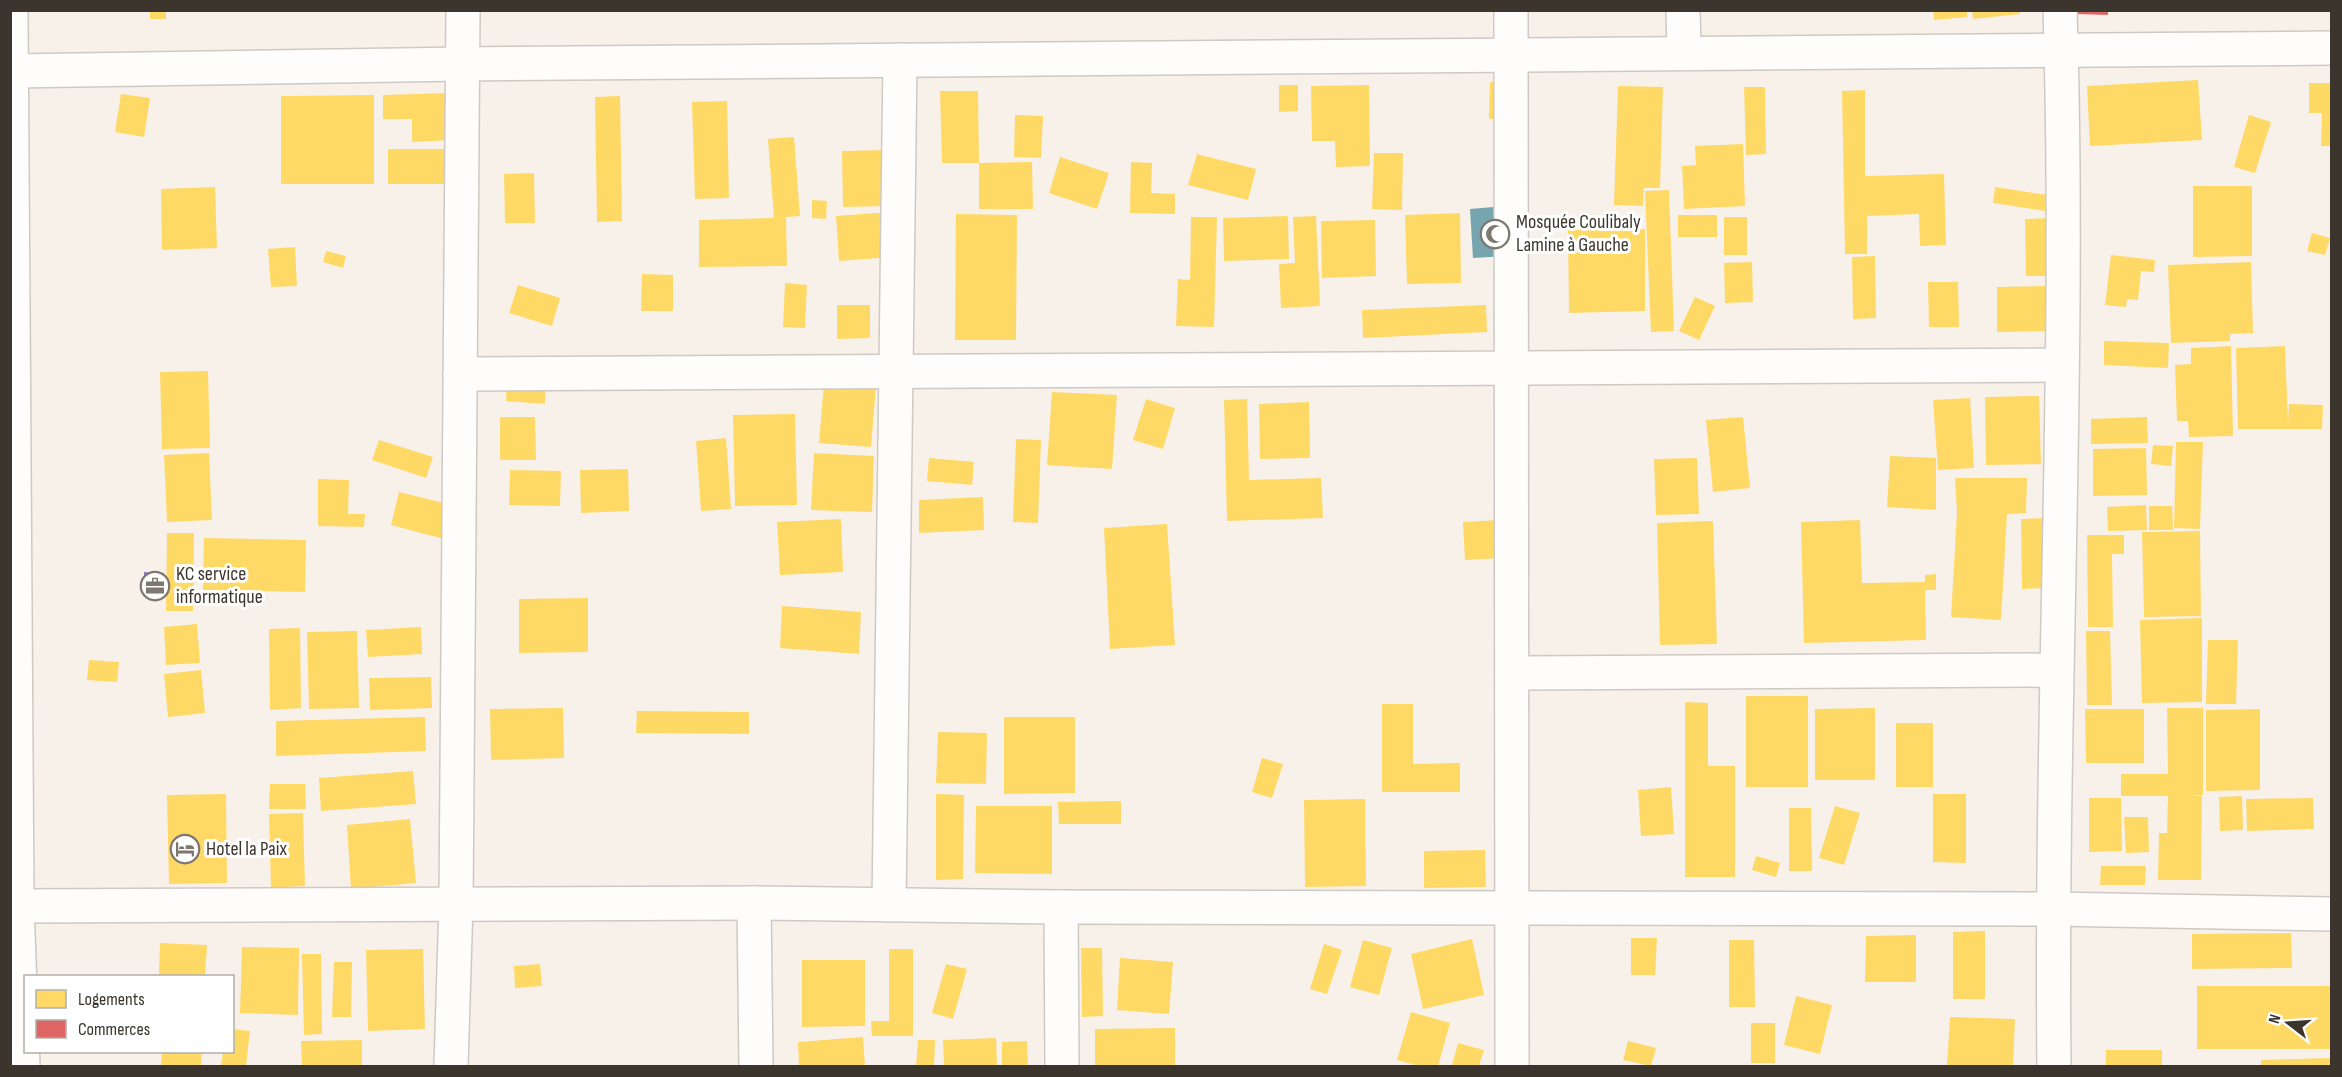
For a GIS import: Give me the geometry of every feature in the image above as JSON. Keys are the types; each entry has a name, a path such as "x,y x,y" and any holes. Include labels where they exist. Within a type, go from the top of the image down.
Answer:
{"street":[{"path":"11,10 12,488 17,906 23,1066"},
{"path":"451,1066 456,903 463,10"},
{"path":"1511,10 1512,1066"},
{"path":"1683,10 1684,52"},
{"path":"2054,1066 2052,909 2061,365 2060,10"},
{"path":"12,71 1511,53 2331,48"},
{"path":"889,905 894,371 900,60"},
{"path":"460,374 2061,365"},
{"path":"1512,673 2056,670"},
{"path":"17,906 753,903 1061,907 2052,909 2331,914"},
{"path":"753,903 756,1066"},
{"path":"1061,907 1062,1066"}],"building: Logements":[{"path":"150,10 166,10 166,19 150,19"},
{"path":"1933,10 1967,10 1967,17 1934,20"},
{"path":"1972,10 2020,10 2020,14 1973,19"},
{"path":"2198,80 2202,140 2090,146 2087,86"},
{"path":"1490,82 1510,83 1509,119 1489,119"},
{"path":"2309,83 2332,83 2332,146 2321,146 2322,113 2309,113"},
{"path":"1279,85 1298,85 1298,111 1279,112"},
{"path":"1369,85 1370,166 1336,167 1335,141 1312,141 1311,86"},
{"path":"1618,86 1663,87 1660,188 1644,188 1643,206 1614,205"},
{"path":"1744,87 1765,87 1766,154 1746,155"},
{"path":"1865,90 1865,176 1944,174 1946,245 1920,246 1919,214 1867,216 1867,254 1845,254 1842,91"},
{"path":"940,91 978,91 979,163 942,163"},
{"path":"451,93 452,140 412,142 412,119 383,119 383,95"},
{"path":"121,94 150,98 144,137 115,132"},
{"path":"374,95 374,184 281,184 281,96"},
{"path":"620,96 622,221 597,222 595,97"},
{"path":"727,101 729,198 695,199 692,102"},
{"path":"1015,115 1043,116 1041,158 1014,157"},
{"path":"2249,115 2271,122 2255,173 2234,167"},
{"path":"794,137 800,216 786,217 787,266 699,267 699,220 774,218 768,139"},
{"path":"1743,144 1745,206 1684,209 1682,166 1696,165 1695,146"},
{"path":"388,149 448,149 448,184 388,184"},
{"path":"886,150 887,206 843,207 842,151"},
{"path":"1374,153 1403,153 1402,210 1372,209"},
{"path":"1197,154 1256,169 1248,200 1188,185"},
{"path":"1060,157 1109,173 1097,209 1049,193"},
{"path":"1032,162 1033,209 979,209 979,163"},
{"path":"1131,162 1152,163 1151,193 1175,194 1175,214 1130,213"},
{"path":"534,173 535,223 505,223 504,174"},
{"path":"2193,186 2252,186 2252,256 2193,257"},
{"path":"215,187 217,248 162,250 161,189"},
{"path":"1995,187 2047,195 2045,211 1993,203"},
{"path":"1669,190 1674,331 1651,332 1645,191"},
{"path":"812,200 827,201 826,219 812,218"},
{"path":"889,212 892,257 839,261 836,216"},
{"path":"1460,213 1461,283 1407,284 1405,215"},
{"path":"956,214 1017,215 1016,340 955,340"},
{"path":"1678,215 1717,215 1717,237 1678,237"},
{"path":"1288,216 1289,259 1224,261 1223,218"},
{"path":"1316,216 1320,306 1281,308 1279,264 1295,263 1293,217"},
{"path":"1191,217 1217,217 1214,327 1176,326 1178,279 1190,280"},
{"path":"1724,217 1747,217 1747,255 1724,255"},
{"path":"2052,218 2053,276 2026,276 2025,219"},
{"path":"1375,220 1376,276 1322,278 1321,221"},
{"path":"1645,229 1645,311 1569,313 1568,230"},
{"path":"2312,233 2330,238 2325,255 2307,251"},
{"path":"295,247 297,286 271,287 268,249"},
{"path":"326,251 346,256 343,268 323,262"},
{"path":"2111,255 2155,260 2154,272 2141,271 2138,300 2127,299 2126,307 2105,305"},
{"path":"1875,256 1876,318 1853,319 1852,257"},
{"path":"1752,262 1753,302 1725,303 1724,263"},
{"path":"2251,262 2253,333 2230,334 2230,341 2171,343 2168,265"},
{"path":"642,274 673,275 673,311 641,311"},
{"path":"1928,282 1958,282 1959,327 1929,327"},
{"path":"785,283 807,285 805,328 783,327"},
{"path":"518,285 560,298 552,326 509,313"},
{"path":"2052,286 2053,331 1997,332 1997,287"},
{"path":"1695,297 1715,306 1699,340 1679,331"},
{"path":"837,305 870,305 870,338 837,339"},
{"path":"1486,305 1487,332 1363,338 1362,310"},
{"path":"2104,341 2169,343 2168,368 2104,365"},
{"path":"2231,346 2233,436 2189,437 2188,421 2177,421 2175,365 2191,364 2191,348"},
{"path":"2285,346 2288,423 2289,404 2323,405 2322,429 2238,429 2236,348"},
{"path":"208,371 210,448 162,449 160,372"},
{"path":"507,379 546,381 545,404 506,401"},
{"path":"824,382 876,386 871,447 819,443"},
{"path":"1052,392 1117,395 1112,469 1047,465"},
{"path":"2039,396 2041,464 1986,465 1985,397"},
{"path":"1970,398 1974,468 1938,470 1933,400"},
{"path":"1146,399 1175,408 1163,449 1133,440"},
{"path":"1247,399 1249,480 1321,478 1323,518 1227,521 1224,400"},
{"path":"1309,402 1310,458 1260,459 1259,404"},
{"path":"795,414 797,505 735,506 733,415"},
{"path":"500,417 535,417 536,460 500,460"},
{"path":"1743,417 1750,488 1713,492 1706,420"},
{"path":"2147,417 2148,443 2091,444 2091,419"},
{"path":"726,438 731,509 701,511 696,441"},
{"path":"1016,439 1041,440 1038,523 1013,522"},
{"path":"379,440 433,457 426,478 372,460"},
{"path":"2176,442 2203,442 2200,529 2174,528"},
{"path":"2153,445 2173,446 2171,466 2151,464"},
{"path":"2146,448 2147,495 2093,496 2093,449"},
{"path":"209,453 212,520 167,522 164,455"},
{"path":"814,453 874,456 872,512 811,510"},
{"path":"1890,456 1936,458 1936,510 1887,507"},
{"path":"929,458 974,462 972,485 927,481"},
{"path":"1697,458 1699,514 1656,515 1654,459"},
{"path":"628,469 629,511 581,513 580,470"},
{"path":"510,470 561,471 560,506 509,505"},
{"path":"1955,478 2027,478 2026,513 2007,514 2001,620 1951,617 1957,512"},
{"path":"318,479 349,480 348,514 365,514 364,527 318,526"},
{"path":"399,492 452,505 444,539 391,525"},
{"path":"983,497 984,530 919,533 919,500"},
{"path":"2146,505 2147,530 2108,531 2107,507"},
{"path":"2149,506 2172,506 2173,530 2149,530"},
{"path":"2047,518 2048,588 2022,589 2021,519"},
{"path":"841,519 843,572 780,575 777,522"},
{"path":"1498,520 1500,558 1465,560 1463,522"},
{"path":"1860,520 1862,583 1925,582 1925,575 1936,574 1936,590 1925,590 1926,640 1804,643 1801,522"},
{"path":"1713,521 1717,644 1660,645 1657,523"},
{"path":"1167,524 1175,645 1110,649 1104,528"},
{"path":"2200,531 2201,616 2144,617 2142,532"},
{"path":"167,533 194,533 193,611 166,611"},
{"path":"2087,535 2124,535 2124,554 2112,554 2113,627 2088,627"},
{"path":"204,538 306,540 305,592 203,590"},
{"path":"588,598 588,652 519,653 519,599"},
{"path":"782,606 861,612 859,654 780,648"},
{"path":"2202,618 2202,702 2142,703 2140,620"},
{"path":"197,624 200,663 166,665 164,627"},
{"path":"421,627 422,654 368,657 366,630"},
{"path":"300,628 301,708 270,710 269,629"},
{"path":"357,631 359,708 309,709 307,632"},
{"path":"2086,631 2110,631 2112,705 2087,705"},
{"path":"2208,640 2238,640 2236,704 2206,704"},
{"path":"89,660 119,662 117,682 87,680"},
{"path":"201,670 205,713 168,717 164,674"},
{"path":"431,677 432,708 370,710 369,678"},
{"path":"1746,696 1808,696 1808,787 1746,787"},
{"path":"1685,702 1708,703 1708,766 1735,766 1735,877 1685,877"},
{"path":"1382,704 1413,704 1413,764 1460,763 1460,792 1382,792"},
{"path":"563,708 564,758 491,760 490,709"},
{"path":"1875,708 1875,780 1815,780 1815,709"},
{"path":"2167,708 2203,708 2203,795 2190,796 2202,796 2201,880 2158,880 2159,833 2167,833 2168,796 2121,796 2121,774 2168,774"},
{"path":"2085,709 2144,709 2144,763 2086,763"},
{"path":"2260,709 2260,790 2206,791 2206,710"},
{"path":"637,711 749,712 749,734 636,733"},
{"path":"425,717 426,751 276,756 276,721"},
{"path":"1004,717 1075,717 1075,793 1004,794"},
{"path":"1896,723 1933,723 1933,787 1896,787"},
{"path":"938,732 987,733 986,784 936,783"},
{"path":"1262,758 1283,764 1272,798 1252,792"},
{"path":"413,771 416,804 321,811 319,778"},
{"path":"270,784 305,784 306,809 269,809"},
{"path":"1671,787 1674,834 1641,836 1638,790"},
{"path":"226,794 227,883 169,884 167,795"},
{"path":"936,794 964,795 963,879 936,880"},
{"path":"1933,794 1966,794 1966,863 1933,862"},
{"path":"2242,796 2243,830 2220,831 2219,797"},
{"path":"2089,798 2121,798 2122,851 2089,852"},
{"path":"2313,798 2314,829 2247,831 2246,799"},
{"path":"1365,799 1366,886 1305,887 1304,800"},
{"path":"1121,801 1121,824 1059,824 1058,802"},
{"path":"976,806 1052,806 1052,874 975,873"},
{"path":"1835,806 1860,813 1844,865 1819,858"},
{"path":"1789,808 1811,808 1812,871 1789,871"},
{"path":"303,813 305,886 271,888 269,814"},
{"path":"2124,817 2148,817 2149,852 2126,853"},
{"path":"410,819 416,883 351,889 347,825"},
{"path":"1485,850 1486,887 1424,888 1424,851"},
{"path":"1756,856 1780,863 1776,877 1752,870"},
{"path":"2101,866 2146,866 2145,885 2100,885"},
{"path":"1985,931 1985,999 1953,999 1953,932"},
{"path":"2291,933 2292,968 2192,969 2192,934"},
{"path":"1916,935 1916,982 1865,982 1866,936"},
{"path":"1631,938 1657,938 1655,975 1631,975"},
{"path":"1472,939 1484,995 1423,1009 1411,954"},
{"path":"1363,940 1392,948 1379,995 1350,987"},
{"path":"1729,940 1754,940 1755,1007 1729,1007"},
{"path":"160,943 207,945 205,975 159,975"},
{"path":"1324,944 1342,950 1327,994 1310,989"},
{"path":"242,947 299,948 298,1015 240,1013"},
{"path":"1081,948 1102,948 1103,1016 1082,1017"},
{"path":"423,949 425,1029 368,1031 366,950"},
{"path":"889,949 913,949 913,1036 872,1036 871,1021 889,1021"},
{"path":"302,954 321,954 322,1034 304,1035"},
{"path":"1120,958 1173,962 1169,1014 1117,1010"},
{"path":"802,960 865,960 865,1026 802,1027"},
{"path":"334,962 352,962 351,1017 332,1017"},
{"path":"540,964 542,986 515,988 514,966"},
{"path":"946,964 967,969 953,1019 932,1013"},
{"path":"2197,986 2332,986 2332,1049 2197,1049"},
{"path":"1796,996 1832,1005 1820,1054 1784,1045"},
{"path":"1411,1012 1450,1023 1438,1066 1419,1066 1397,1060"},
{"path":"1950,1017 2015,1019 2013,1066 1947,1066"},
{"path":"1751,1023 1775,1023 1775,1063 1751,1063"},
{"path":"1175,1028 1175,1066 1095,1066 1095,1029"},
{"path":"234,1029 250,1031 246,1066 221,1066 223,1053 234,1053"},
{"path":"863,1037 865,1066 799,1066 798,1042"},
{"path":"996,1038 997,1066 944,1066 943,1040"},
{"path":"362,1040 362,1066 302,1066 301,1041"},
{"path":"918,1040 935,1040 934,1066 916,1066"},
{"path":"1027,1041 1028,1066 1002,1066 1002,1042"},
{"path":"1628,1041 1656,1048 1651,1066 1623,1060"},
{"path":"1458,1043 1484,1050 1479,1066 1452,1065"},
{"path":"2106,1050 2162,1050 2162,1066 2106,1066"},
{"path":"162,1053 202,1053 201,1066 161,1066"},
{"path":"2332,1058 2332,1066 2261,1066 2261,1060"}],"building: Commerces":[{"path":"2075,10 2108,10 2108,15 2075,14"}],"building: Bureaux":[{"path":"144,572 164,573 164,593 144,593"}],"building: Public":[{"path":"1505,206 1508,256 1473,258 1470,209"}],"place":[{"name":"Mosquée Coulibaly Lamine à Gauche","path":"1495,234"},
{"name":"KC service informatique","path":"155,586"},
{"name":"Hotel la Paix","path":"185,849"}]}
